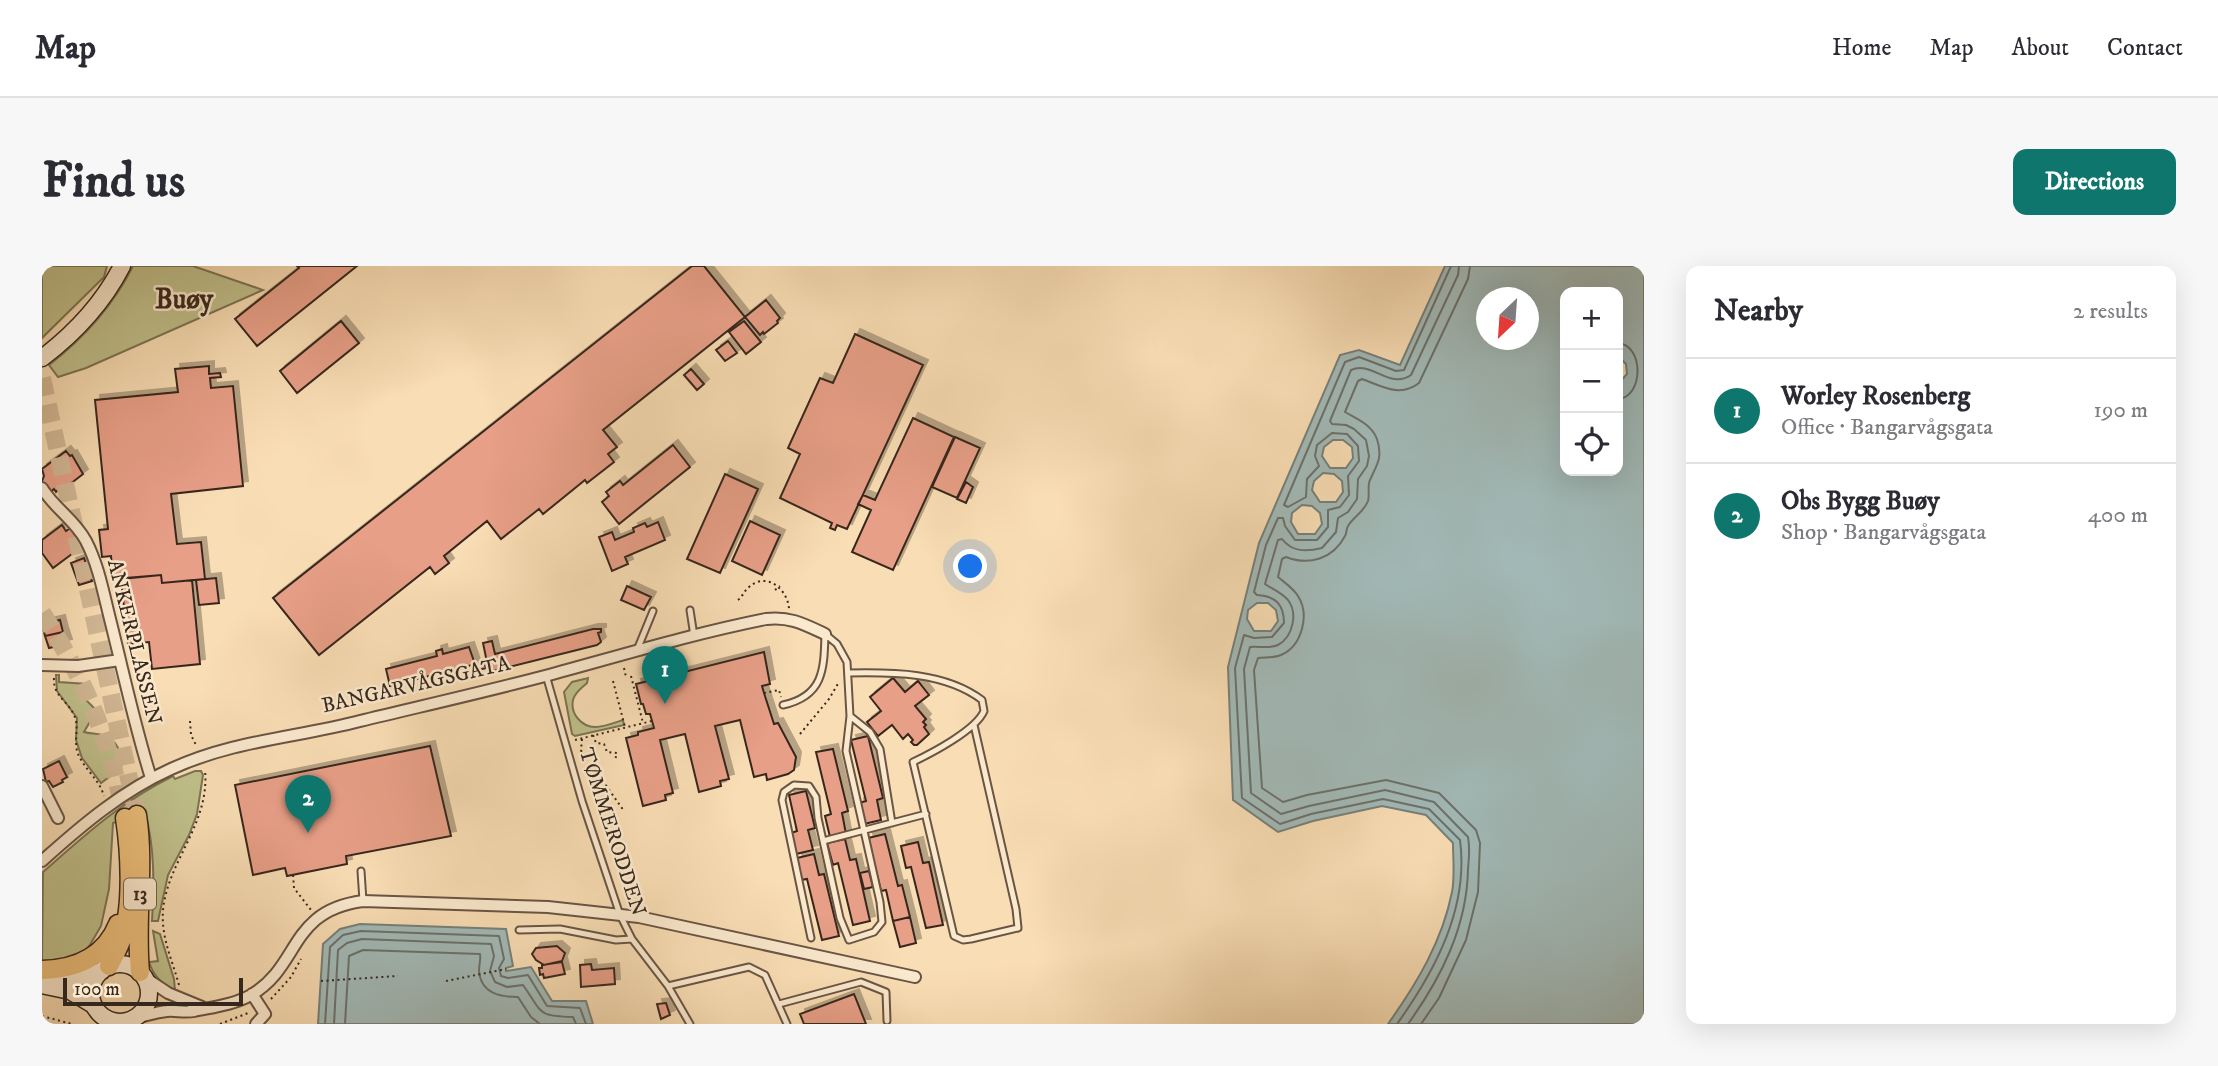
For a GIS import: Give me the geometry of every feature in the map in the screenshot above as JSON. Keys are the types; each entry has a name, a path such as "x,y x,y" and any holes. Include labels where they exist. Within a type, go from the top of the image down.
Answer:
{"highway":[{"name":"13","path":"105,968 124,935 131,816 141,857 138,935 142,975"},
{"name":"13","path":"42,971 80,964 98,953 111,938 128,898"}],"main road":[{"path":"42,358 86,318 108,290 122,266"},
{"path":"42,971 78,977 105,968 126,965 142,975 148,986 147,1004 135,1018 126,1022 106,1019 93,1005 70,991 42,985"},
{"path":"93,1005 92,985 105,968"}],"street":[{"name":"ANKERPLASSEN","path":"42,488 45,501 78,529 90,550 103,590 150,778"},
{"name":"BANGARVÅGSGATA","path":"42,861 100,811 150,778 234,746 349,724 735,625 782,617 799,621 825,634"},
{"path":"42,665 120,660"},
{"path":"42,786 58,818"},
{"path":"135,1018 169,1010 193,1012 202,1007 230,1004 252,994 272,978 302,933 317,918 341,906 363,901 548,908 651,919 915,977"},
{"path":"142,975 168,993 202,1007"},
{"path":"252,994 265,1014 256,1024"}],"lane":[{"path":"690,610 694,636"},
{"path":"637,650 653,611"},
{"path":"811,938 782,800 784,792 790,787 805,785 814,791 840,918 849,940 874,932 882,922 880,902 846,751 850,716 848,669 840,648 825,634"},
{"path":"783,705 805,697 815,688 824,664 825,634"},
{"path":"848,669 894,672 952,685 982,700 984,711 974,725 944,746 913,762 954,936 963,940 1018,929 1016,909 974,725"},
{"name":"TØMMERODDEN","path":"546,675 582,801 620,915 632,939 668,986 690,1024"},
{"path":"850,716 870,732 880,749 892,823"},
{"path":"823,841 926,814"},
{"path":"361,871 363,901"},
{"path":"519,930 560,929 616,940 632,939"},
{"path":"668,986 749,967 765,975 787,1024"},
{"path":"779,1004 860,982 886,992 887,1021"}],"path":[{"path":"738,600 748,587 759,581 772,583 780,586 789,601 789,609"},
{"path":"775,590 780,586"},
{"path":"55,666 54,689 75,718 75,738 79,755 98,782 104,797"},
{"path":"623,667 626,677"},
{"path":"667,667 670,675"},
{"path":"800,734 835,691 848,669"},
{"path":"631,676 643,723"},
{"path":"613,681 625,727"},
{"path":"764,693 779,690 783,705"},
{"path":"190,721 191,735 198,748"},
{"path":"566,742 652,721"},
{"path":"593,735 596,743 604,744 607,752 617,753 615,760"},
{"path":"582,738 581,750 585,764 600,777 624,811"},
{"path":"180,989 164,938 163,909 170,883 197,824 204,796 205,765"},
{"path":"293,875 295,888 312,912"},
{"path":"446,981 506,969"},
{"path":"321,981 398,976"},
{"path":"220,1024 242,1017 261,1006"},
{"path":"42,1016 72,1024"}],"green space":[{"path":"42,266 107,266 104,277 42,338"},
{"path":"133,266 193,266 263,290 86,368 58,377 49,365 97,320"},
{"path":"56,675 59,675 59,682 87,684 85,699 95,709 95,713 84,732 107,737 118,748 121,768 101,783 82,758 76,740 77,718 57,691"},
{"path":"588,678 573,700 573,710 578,719 595,727 623,720 624,725 575,736 572,734 564,692 572,682"},
{"path":"201,771 203,775 197,814 168,875 158,921 152,921 152,853 145,812 113,823 109,889 101,926 84,955 42,963 43,872 137,796 173,776 175,779"},
{"path":"153,931 160,934 175,991 159,980 149,962 158,961"}],"water":[{"path":"1445,266 1644,266 1644,1024 1388,1024 1418,977 1442,928 1453,886 1453,843 1426,815 1382,806 1313,821 1278,832 1233,800 1228,667 1259,543 1340,355 1359,350 1400,365","holes":["1333,440 1343,440 1352,447 1353,458 1346,468 1330,468 1322,456 1324,447","1323,473 1334,474 1342,481 1343,492 1336,502 1320,502 1312,490 1314,481","1302,505 1312,506 1320,513 1322,524 1315,534 1298,534 1291,522 1292,513","1257,603 1268,603 1276,610 1278,621 1271,631 1254,631 1247,619 1248,610"]},
{"path":"360,924 506,929 513,966 506,968 506,971 531,967 552,1001 586,1001 593,1024 318,1024 323,944 340,929"}],"building":[{"path":"297,266 357,266 257,346 235,319 299,268"},
{"path":"692,266 704,266 745,317 603,430 617,447 608,454 614,462 587,483 585,480 543,514 539,509 501,539 487,521 444,556 449,563 435,574 430,567 319,655 273,598"},
{"path":"766,300 780,318 778,323 760,335 745,317"},
{"path":"341,321 359,343 297,393 280,371"},
{"path":"744,321 761,342 746,354 729,332"},
{"path":"855,334 923,365 847,529 837,525 835,530 830,528 832,523 780,498 800,454 788,448 820,378 833,383"},
{"path":"728,341 737,353 725,361 716,350"},
{"path":"209,366 209,374 220,373 221,377 210,378 211,388 233,386 243,486 171,494 177,544 201,542 205,579 162,583 161,575 113,579 111,556 102,557 99,530 108,529 95,400 178,392 175,369"},
{"path":"691,369 704,384 697,390 684,375"},
{"path":"913,418 954,437 893,570 852,552 871,510 858,504 863,495 875,500"},
{"path":"955,437 980,448 957,498 932,487"},
{"path":"673,445 690,467 619,524 602,502 609,496 606,492 620,481 623,485"},
{"path":"66,451 72,455 83,474 60,492 54,489 49,493 42,481 42,469"},
{"path":"725,474 758,489 720,573 687,559"},
{"path":"966,482 973,487 966,503 957,499"},
{"path":"750,521 780,535 762,575 732,561"},
{"path":"658,522 665,540 625,557 628,564 612,571 599,537 612,532 615,540 634,532 633,528 645,523 647,527"},
{"path":"62,525 66,531 70,528 79,540 75,543 80,548 53,568 42,553 42,540"},
{"path":"84,558 92,581 79,585 71,563"},
{"path":"161,575 162,583 192,580 200,664 152,669 149,642 128,644 121,579"},
{"path":"216,578 219,603 199,605 196,580"},
{"path":"627,586 651,597 644,610 621,600"},
{"path":"60,620 63,632 45,636 42,624"},
{"path":"601,629 598,633 601,642 597,645 489,672 483,643 492,641 495,654"},
{"path":"63,632 67,644 49,648 45,636"},
{"path":"469,647 476,667 485,665 486,668 474,671 472,665 390,686 386,669 437,656 436,651 442,649 443,654"},
{"path":"764,652 770,684 762,686 774,724 778,723 796,757 794,770 767,780 766,774 754,777 740,720 715,726 729,779 720,781 721,786 699,792 685,734 660,740 673,793 665,795 666,800 643,806 626,738 654,728 650,714 646,714 641,704 636,684"},
{"path":"893,678 905,692 918,681 929,695 915,706 926,719 923,722 926,725 924,727 929,734 917,745 911,742 913,740 908,734 903,739 892,725 878,736 867,722 881,711 870,697"},
{"path":"868,736 883,798 877,800 881,820 864,824 859,803 866,801 851,740"},
{"path":"430,746 451,836 346,856 347,864 287,876 285,868 253,875 235,785"},
{"path":"833,749 848,811 842,813 846,834 830,837 825,816 831,814 816,752"},
{"path":"59,761 67,777 53,787 49,781 46,782 43,769"},
{"path":"806,791 815,828 808,830 813,850 796,854 791,833 797,831 789,795"},
{"path":"885,834 898,886 902,885 910,917 893,921 886,890 881,891 868,838"},
{"path":"845,839 850,860 856,859 870,921 853,925 838,863 833,865 827,843"},
{"path":"918,842 923,863 929,862 943,925 926,928 911,867 906,868 901,846"},
{"path":"814,854 819,875 824,874 839,936 822,940 807,879 801,880 797,858"},
{"path":"869,871 873,887 864,889 860,873"},
{"path":"910,917 916,943 900,947 893,921"},
{"path":"557,946 565,953 562,961 544,965 532,954 536,948"},
{"path":"562,962 565,974 544,978 543,974 540,975 539,968 542,968 542,965"},
{"path":"591,964 592,970 614,968 615,984 581,987 580,965"},
{"path":"854,994 866,1024 804,1024 800,1014"},
{"path":"666,1003 670,1015 661,1019 657,1004"}],"tunnel":[{"path":"42,378 137,815"},
{"path":"42,613 71,662 94,711 119,789 125,818"}],"place":[{"name":"Worley Rosenberg","path":"665,704"},
{"name":"Obs Bygg Buøy","path":"308,833"}],"district":[{"name":"Buøy","path":"184,299"}]}
